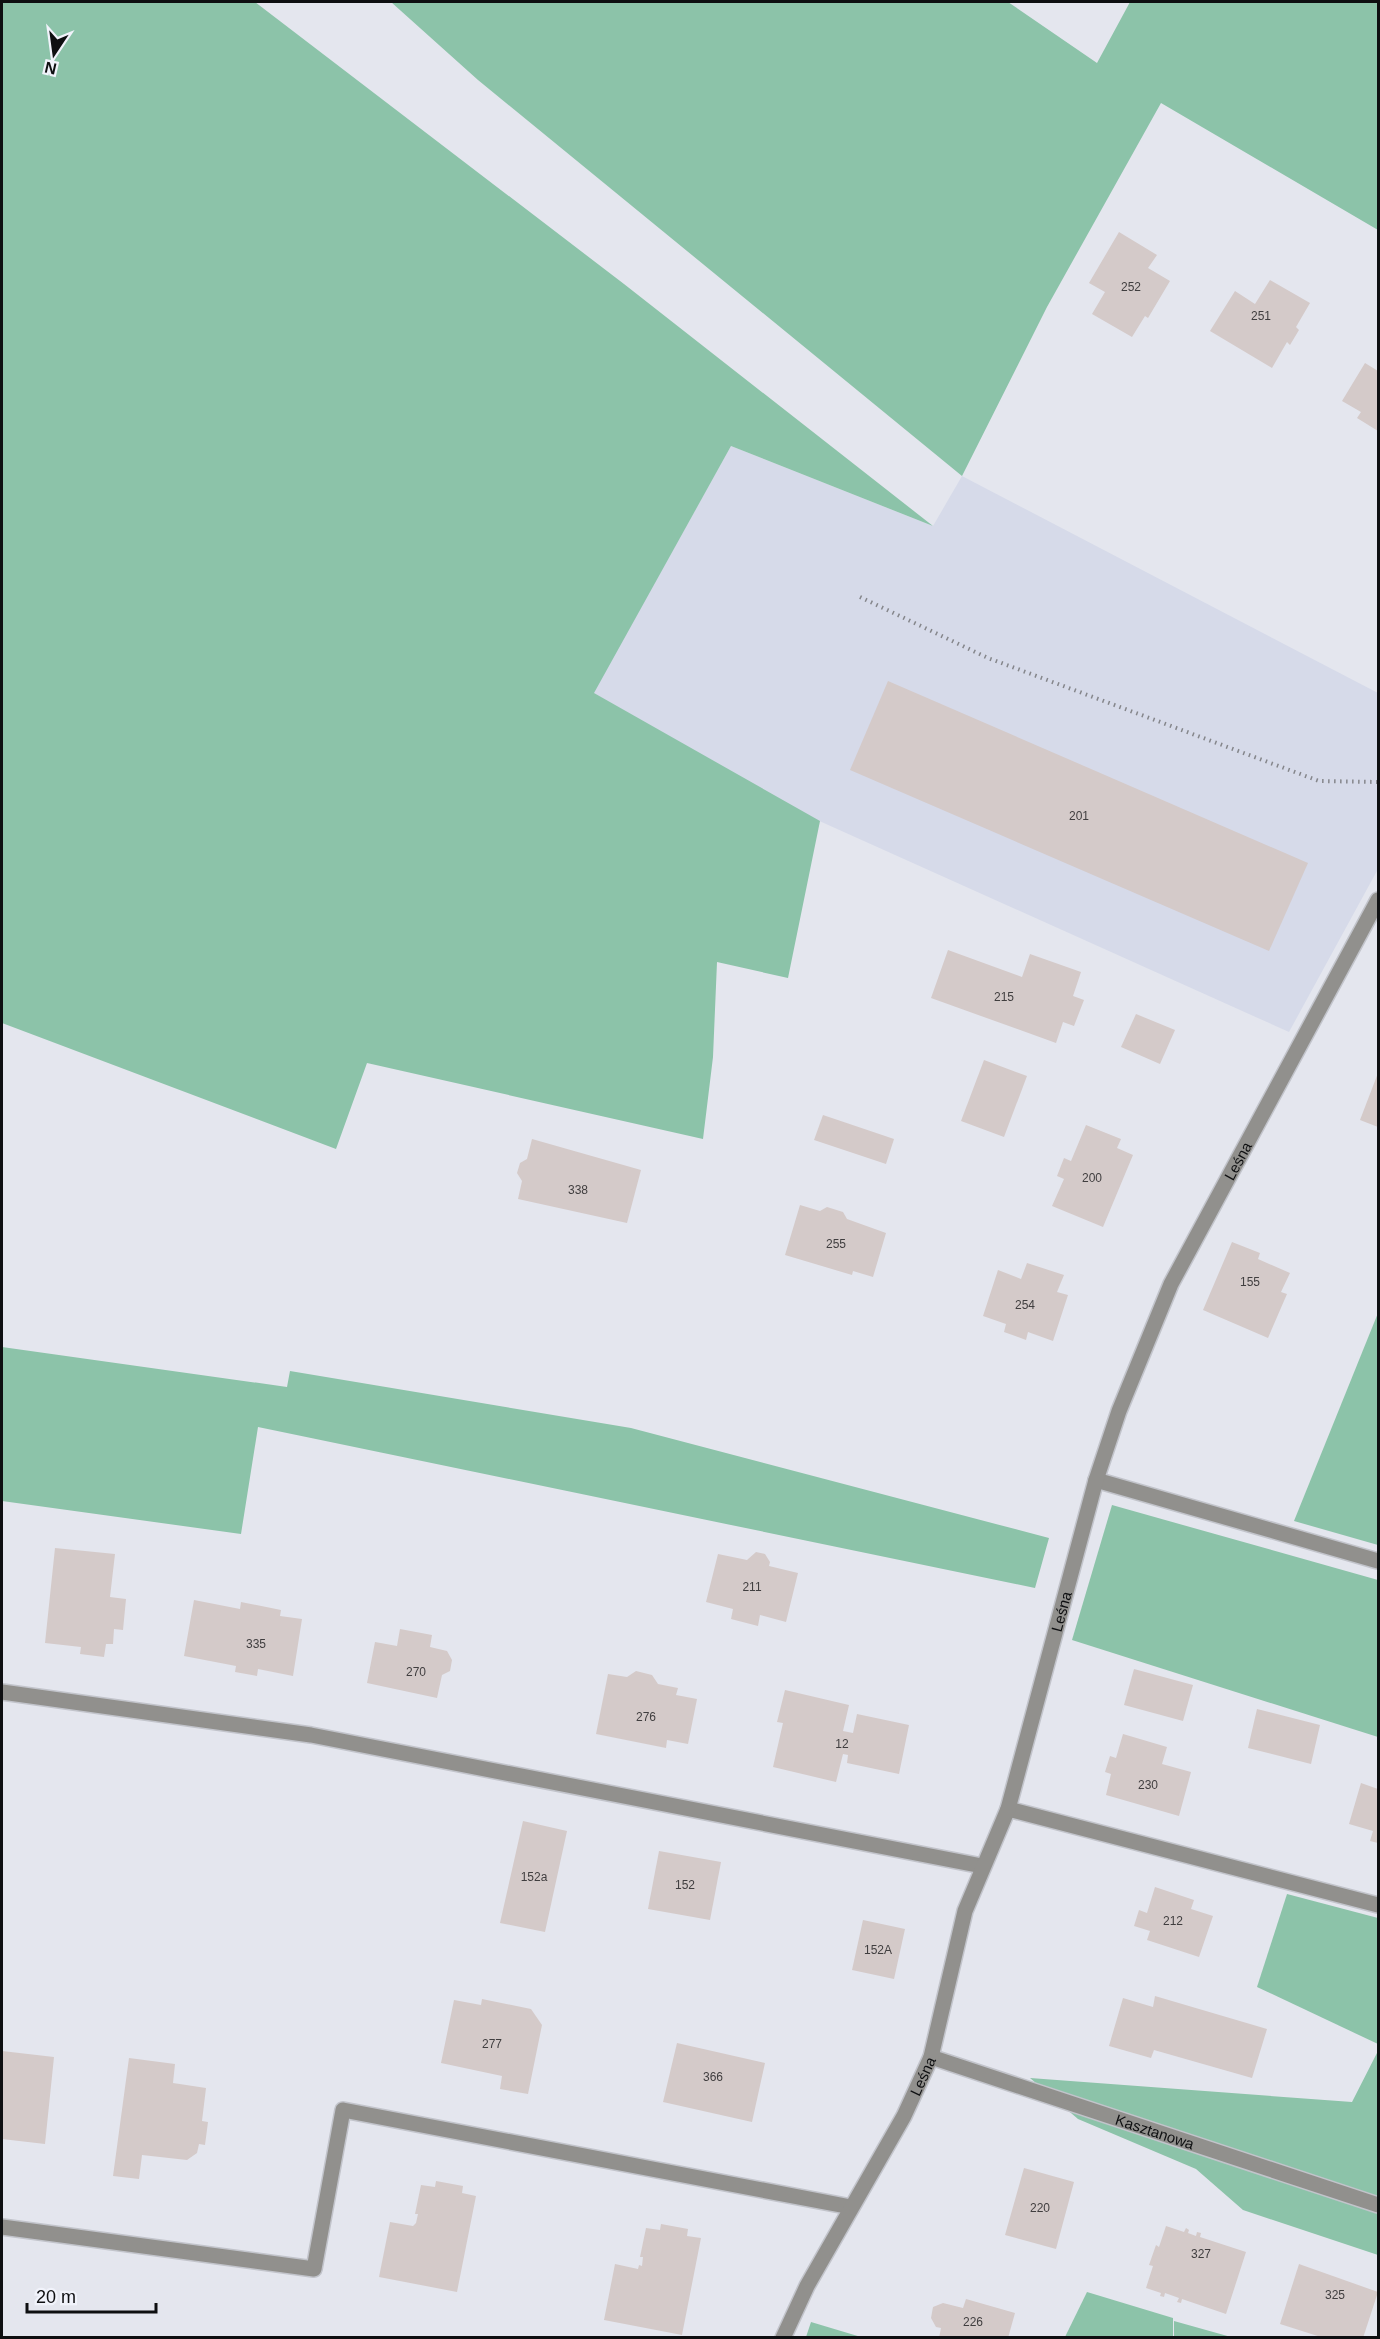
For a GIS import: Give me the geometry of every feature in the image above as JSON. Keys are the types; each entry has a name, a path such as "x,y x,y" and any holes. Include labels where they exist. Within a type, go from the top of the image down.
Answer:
{"street":[{"name":"Leśna","path":"783,2337 807,2286 904,2116 931,2057 965,1911 982,1866 1008,1809 1096,1480 1119,1411 1171,1284 1378,900"},
{"path":"1096,1480 1378,1561"},
{"path":"2,1692 311,1735 982,1866"},
{"path":"1008,1809 1378,1905"},
{"name":"Kasztanowa","path":"931,2057 1378,2205"},
{"path":"2,2227 314,2269 343,2110 851,2207"}],"path":[{"path":"860,597 988,658 1319,781 1378,782"}],"shaded area":[{"path":"731,446 933,526 962,476 1378,693 1378,869 1289,1032 806,815 593,693"}],"green space":[{"path":"2,2 255,2 624,284 933,526 731,446 594,693 820,821 788,978 717,962 713,1057 703,1139 367,1063 336,1149 2,1023"},
{"path":"391,2 1008,2 1097,63 1130,2 1378,2 1378,230 1161,103 1047,307 962,476 478,80"},
{"path":"1378,1313 1378,1545 1294,1521"},
{"path":"2,1347 287,1387 290,1371 631,1428 1049,1538 1035,1588 258,1427 241,1534 2,1501"},
{"path":"1112,1505 1378,1580 1378,1737 1072,1640"},
{"path":"1287,1894 1378,1918 1378,2044 1257,1987"},
{"path":"1378,2051 1378,2255 1243,2210 1196,2169 1078,2119 1030,2078 1352,2102"},
{"path":"1087,2292 1173,2318 1173,2337 1065,2337"},
{"path":"1174,2321 1231,2337 1174,2337"},
{"path":"811,2322 861,2337 806,2337"}],"building":[{"path":"1119,232 1157,255 1148,268 1170,281 1148,318 1145,316 1132,337 1092,314 1105,292 1089,283"},
{"path":"1270,280 1310,303 1296,327 1299,330 1290,345 1287,342 1272,368 1210,331 1235,291 1255,304"},
{"path":"1365,363 1378,371 1378,431 1357,418 1361,412 1342,401"},
{"path":"888,681 1308,863 1269,951 850,770"},
{"path":"948,950 1022,977 1030,954 1081,972 1073,996 1084,1000 1074,1026 1063,1022 1056,1043 931,998"},
{"path":"1136,1014 1175,1030 1160,1064 1121,1047"},
{"path":"984,1060 1027,1076 1004,1137 961,1121"},
{"path":"1378,1073 1378,1127 1360,1120"},
{"path":"823,1115 894,1139 886,1164 814,1140"},
{"path":"1086,1125 1121,1139 1117,1148 1133,1155 1103,1227 1052,1206 1064,1179 1057,1176 1064,1158 1071,1161"},
{"path":"532,1139 641,1170 627,1223 518,1199 522,1181 517,1173 520,1163 527,1159"},
{"path":"800,1205 820,1211 827,1207 843,1212 847,1219 886,1233 873,1277 853,1271 852,1275 785,1255"},
{"path":"1232,1242 1260,1253 1258,1259 1290,1273 1281,1292 1287,1294 1268,1338 1203,1310"},
{"path":"1027,1263 1064,1275 1057,1292 1068,1295 1053,1341 1028,1332 1026,1340 1004,1332 1006,1324 983,1316 998,1270 1021,1279"},
{"path":"55,1548 115,1554 110,1597 126,1599 123,1630 114,1629 113,1644 106,1644 104,1657 80,1654 81,1647 45,1643"},
{"path":"756,1552 765,1554 770,1562 769,1566 798,1573 786,1622 760,1615 758,1626 731,1619 733,1609 706,1602 718,1554 747,1560"},
{"path":"194,1600 240,1609 241,1602 281,1610 280,1616 302,1619 293,1676 258,1669 257,1676 235,1672 236,1666 184,1656"},
{"path":"400,1629 432,1635 430,1647 447,1651 452,1660 450,1671 442,1675 437,1698 367,1683 375,1642 397,1646"},
{"path":"1134,1669 1193,1685 1183,1721 1124,1705"},
{"path":"636,1671 652,1675 658,1684 678,1688 676,1695 697,1699 688,1744 667,1740 666,1748 596,1734 608,1674 627,1677"},
{"path":"785,1690 849,1705 843,1731 853,1733 857,1714 909,1725 899,1774 847,1763 848,1755 843,1754 836,1782 773,1767 783,1723 777,1722"},
{"path":"1257,1709 1320,1725 1311,1764 1248,1748"},
{"path":"1123,1734 1167,1747 1162,1764 1191,1772 1179,1816 1106,1795 1111,1774 1105,1772 1110,1756 1116,1758"},
{"path":"1361,1783 1378,1789 1378,1843 1370,1841 1373,1831 1349,1824"},
{"path":"523,1821 567,1831 545,1932 500,1923"},
{"path":"659,1851 721,1862 710,1920 648,1909"},
{"path":"1155,1887 1194,1900 1191,1909 1213,1916 1199,1957 1147,1940 1150,1931 1134,1926 1139,1910 1147,1913"},
{"path":"863,1920 905,1929 894,1979 852,1970"},
{"path":"1155,1996 1267,2029 1252,2078 1154,2050 1151,2058 1109,2046 1123,1998 1153,2007"},
{"path":"482,1999 531,2009 542,2025 528,2094 500,2089 502,2076 441,2063 454,2000 481,2005"},
{"path":"677,2043 765,2063 752,2122 663,2102"},
{"path":"2,2051 54,2057 45,2144 2,2139"},
{"path":"129,2058 175,2064 173,2083 206,2088 202,2121 208,2122 205,2145 199,2144 197,2153 187,2160 142,2155 139,2179 113,2176"},
{"path":"1024,2168 1074,2182 1056,2249 1005,2235"},
{"path":"436,2181 463,2186 462,2193 476,2196 457,2292 379,2277 390,2222 413,2226 418,2214 415,2214 421,2185 435,2187"},
{"path":"661,2224 688,2229 687,2236 701,2238 682,2335 604,2320 615,2264 638,2269 639,2265 642,2266 643,2257 640,2257 646,2228 660,2230"},
{"path":"1166,2226 1184,2232 1186,2228 1189,2230 1188,2233 1196,2236 1197,2232 1201,2233 1200,2237 1246,2252 1226,2314 1182,2299 1181,2303 1177,2302 1179,2298 1165,2293 1164,2297 1160,2296 1161,2293 1146,2288 1153,2266 1149,2265 1156,2245 1159,2247"},
{"path":"1299,2264 1378,2292 1363,2338 1324,2338 1280,2324"},
{"path":"966,2299 1015,2313 1008,2338 939,2338 941,2328 936,2327 931,2318 933,2307 943,2303 963,2308"}]}
